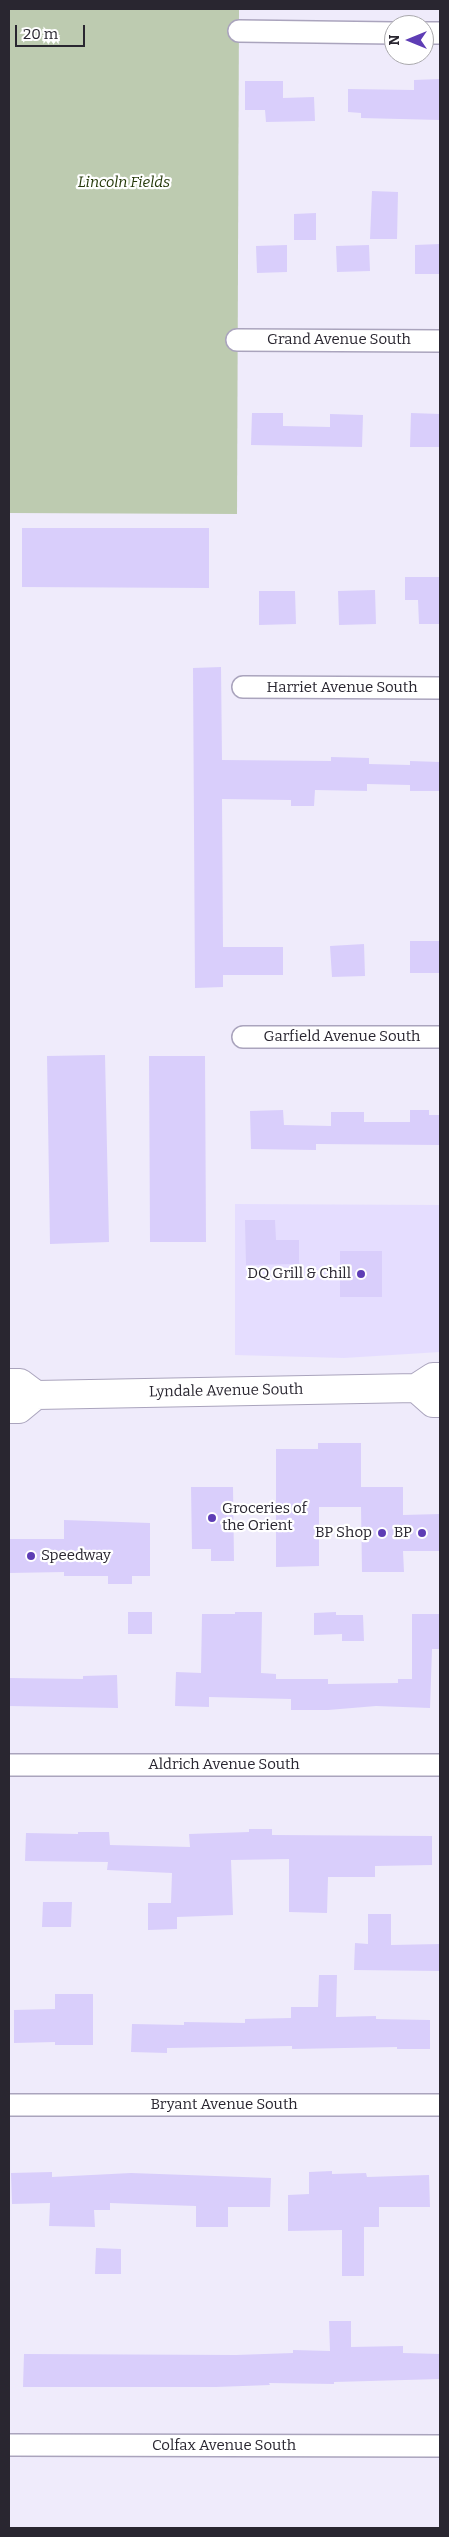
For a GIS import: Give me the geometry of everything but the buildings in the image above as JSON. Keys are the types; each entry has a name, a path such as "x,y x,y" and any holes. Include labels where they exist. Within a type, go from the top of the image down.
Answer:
{"main road":[{"path":"9,1382 20,1383 36,1395 19,1409 9,1409"},
{"name":"Lyndale Avenue South","path":"36,1395 428,1383 433,1402 440,1402"}],"street":[{"path":"239,32 384,33"},
{"name":"Grand Avenue South","path":"237,340 440,341"},
{"name":"Harriet Avenue South","path":"243,687 440,688"},
{"name":"Garfield Avenue South","path":"243,1037 440,1037"},
{"name":"Aldrich Avenue South","path":"9,1765 440,1765"},
{"name":"Bryant Avenue South","path":"9,2105 440,2105"},
{"name":"Colfax Avenue South","path":"9,2445 440,2446"}],"shaded area":[{"path":"235,1204 440,1205 440,1352 344,1358 235,1355"}],"green space":[{"name":"Lincoln Fields","path":"9,9 239,9 237,514 9,513"}],"place":[{"name":"DQ Grill & Chill","path":"361,1274"},
{"name":"Groceries of the Orient","path":"212,1518"},
{"name":"BP Shop","path":"382,1533"},
{"name":"BP","path":"422,1533"},
{"name":"Speedway","path":"31,1556"}]}
